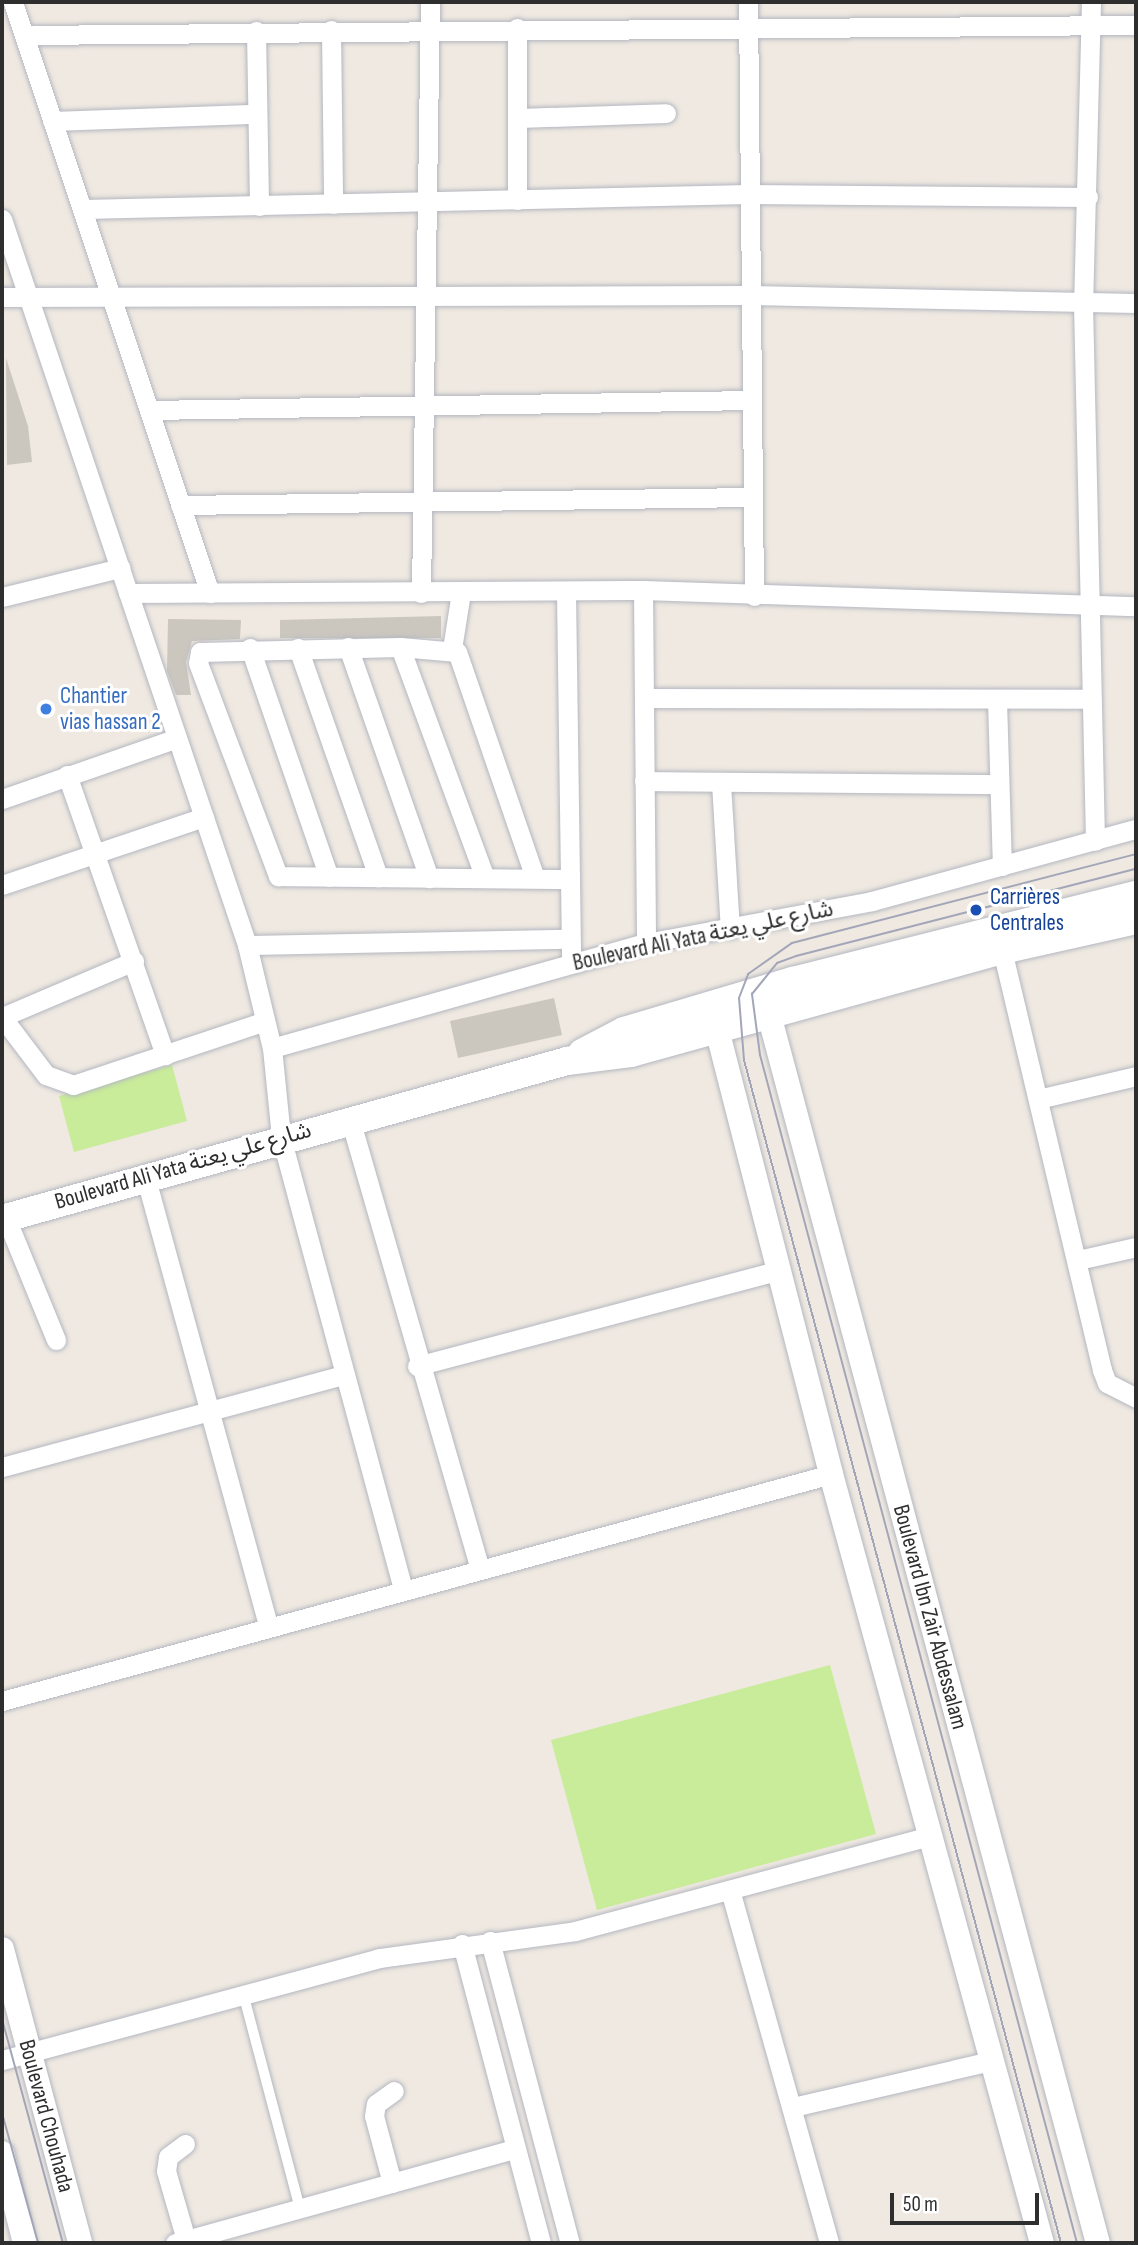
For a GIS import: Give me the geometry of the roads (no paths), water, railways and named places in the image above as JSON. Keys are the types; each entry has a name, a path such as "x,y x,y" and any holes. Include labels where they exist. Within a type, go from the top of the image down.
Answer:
{"main road":[{"name":"Boulevard Ali Yata شارع علي يعتة","path":"4,1218 281,1137 567,1061 631,1054 714,1017 996,926 1136,895"},
{"name":"Boulevard Ali Yata شارع علي يعتة","path":"765,1002 1136,920"}],"street":[{"path":"13,2 210,593"},
{"path":"421,593 430,2"},
{"path":"748,2 754,596"},
{"path":"1091,2 1088,197 1083,303 1087,606 1095,841"},
{"path":"24,36 430,27 748,29 1092,22 1136,25"},
{"path":"517,28 517,200"},
{"path":"331,30 333,204"},
{"path":"256,31 259,205"},
{"path":"519,118 666,113"},
{"path":"52,121 257,114"},
{"path":"82,209 748,194 1088,197"},
{"path":"2,219 26,297 247,945 272,1048 281,1137 342,1375 403,1588"},
{"path":"2,297 111,295 425,299 750,295 1136,303"},
{"path":"149,410 424,403 750,400"},
{"path":"180,505 751,497"},
{"path":"2,597 120,568"},
{"path":"128,593 643,590 754,596 1136,606"},
{"path":"643,590 646,943"},
{"path":"452,649 461,592"},
{"path":"566,592 570,962"},
{"path":"348,647 429,878"},
{"path":"400,647 485,878"},
{"path":"535,878 460,657 452,649 250,648 200,652 203,676 270,868 283,877 570,879"},
{"path":"250,648 329,877"},
{"path":"298,648 377,877"},
{"path":"644,698 998,701 1090,699"},
{"path":"998,701 1002,866"},
{"path":"2,799 177,738"},
{"path":"67,775 98,853 165,1055"},
{"path":"645,780 721,783 999,784"},
{"path":"721,783 730,929"},
{"path":"2,885 204,817"},
{"name":"Boulevard Ali Yata شارع علي يعتة","path":"272,1048 570,962 646,943 730,929 1002,866 1136,829"},
{"path":"247,945 570,939"},
{"path":"1002,950 1078,1260 1102,1370 1107,1383 1136,1398"},
{"path":"134,961 2,1017 46,1075 73,1085 265,1021"},
{"name":"Boulevard Ibn Zair Abdessalam","path":"765,1002 1098,2243"},
{"path":"714,1017 831,1474 1042,2243"},
{"path":"1038,1100 1136,1076"},
{"path":"350,1119 417,1366 480,1567"},
{"path":"146,1178 268,1625"},
{"path":"4,1218 56,1340"},
{"path":"1078,1260 1136,1247"},
{"path":"417,1366 777,1271"},
{"path":"2,1467 342,1375"},
{"path":"2,1701 403,1588 831,1474"},
{"path":"2,2060 243,1993 462,1944 575,1931 930,1836"},
{"path":"730,1890 793,2107 825,2242"},
{"path":"490,1941 570,2243"},
{"path":"462,1944 541,2243"},
{"name":"Boulevard Chouhada","path":"2,1949 80,2243"},
{"path":"793,2107 991,2061"},
{"path":"392,2183 374,2116 376,2104 394,2091"},
{"path":"185,2144 168,2157 166,2171 181,2242 515,2149"},
{"path":"2,2153 25,2243"}],"lane":[{"path":"243,1993 300,2208"}],"tram line":[{"path":"1061,2243 744,1060 739,998 748,974 792,943 1136,854"},
{"path":"1077,2243 760,1055 752,994 777,963 796,956 1136,869"},
{"path":"2,2019 63,2243"},
{"path":"2,2113 38,2243"}],"place":[{"name":"Chantier vias hassan 2","path":"46,709"},
{"name":"Carrières Centrales","path":"976,910"}]}
